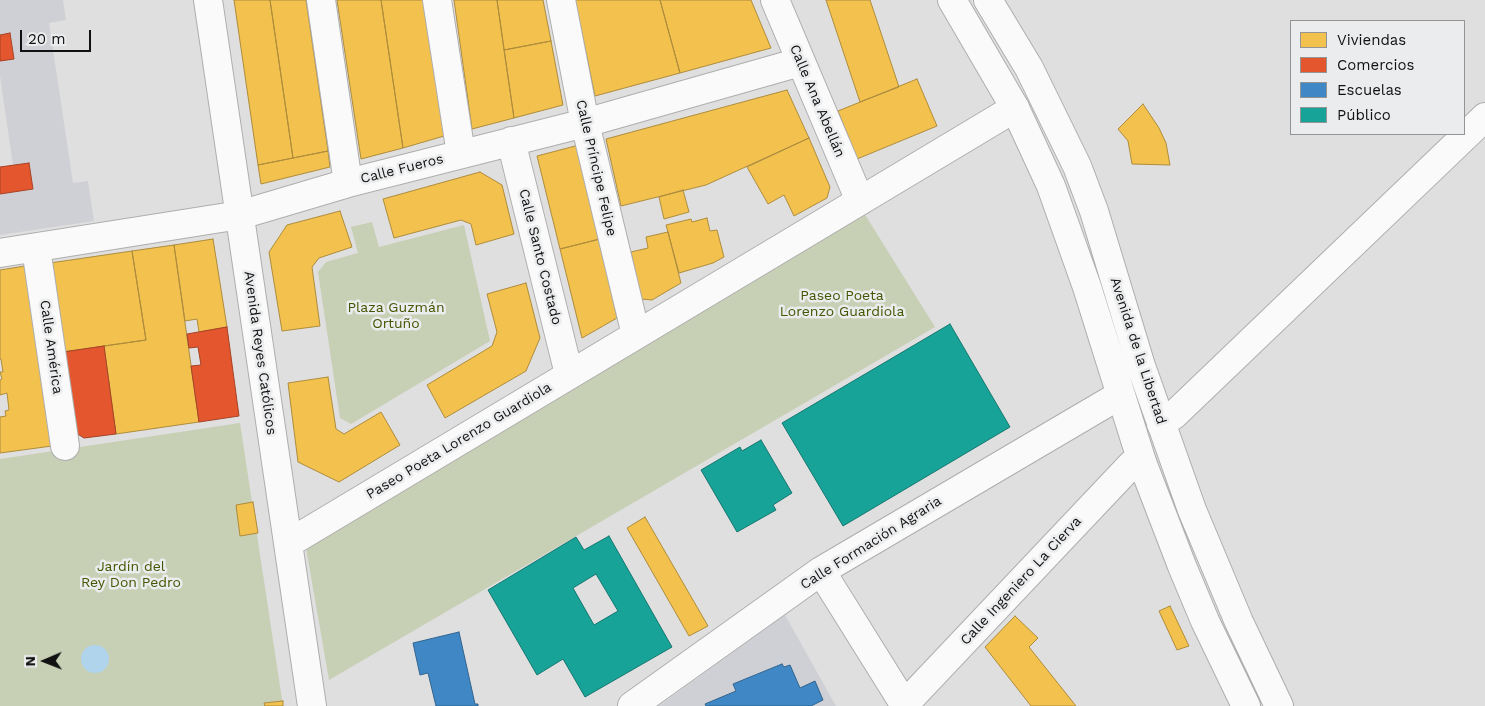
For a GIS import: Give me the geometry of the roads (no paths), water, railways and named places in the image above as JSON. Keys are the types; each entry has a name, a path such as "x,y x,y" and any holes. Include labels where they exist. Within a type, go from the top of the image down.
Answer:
{"street":[{"name":"Avenida Reyes Católicos","path":"208,0 312,706"},
{"path":"321,0 348,183"},
{"path":"437,0 461,154"},
{"name":"Calle Príncipe Felipe","path":"560,0 585,123 636,335"},
{"name":"Calle Ana Abellán","path":"775,0 860,201"},
{"path":"952,0 1015,108 1034,147 1065,223 1087,287 1142,462 1205,621 1246,706"},
{"name":"Avenida de la Libertad","path":"988,0 1029,68 1077,166 1094,211 1141,366 1214,566 1279,706"},
{"name":"Calle Fueros","path":"0,253 240,215 348,183 585,123 800,62"},
{"name":"Paseo Poeta Lorenzo Guardiola","path":"288,543 1015,108"},
{"path":"1161,424 1174,414 1485,117"},
{"name":"Calle Santo Costado","path":"511,141 570,374"},
{"name":"Calle América","path":"36,248 65,446"},
{"name":"Calle Formación Agraria","path":"632,706 821,571 1120,395"},
{"name":"Calle Ingeniero La Cierva","path":"904,705 1132,464 1142,462"},
{"path":"821,571 904,705"}],"water":[{"path":"95,645 105,649 109,659 105,669 95,673 85,669 81,659 85,649"}],"park label":[{"name":"Plaza Guzmán Ortuño","path":"396,316"},
{"name":"Jardín del Rey Don Pedro","path":"131,576"}]}
